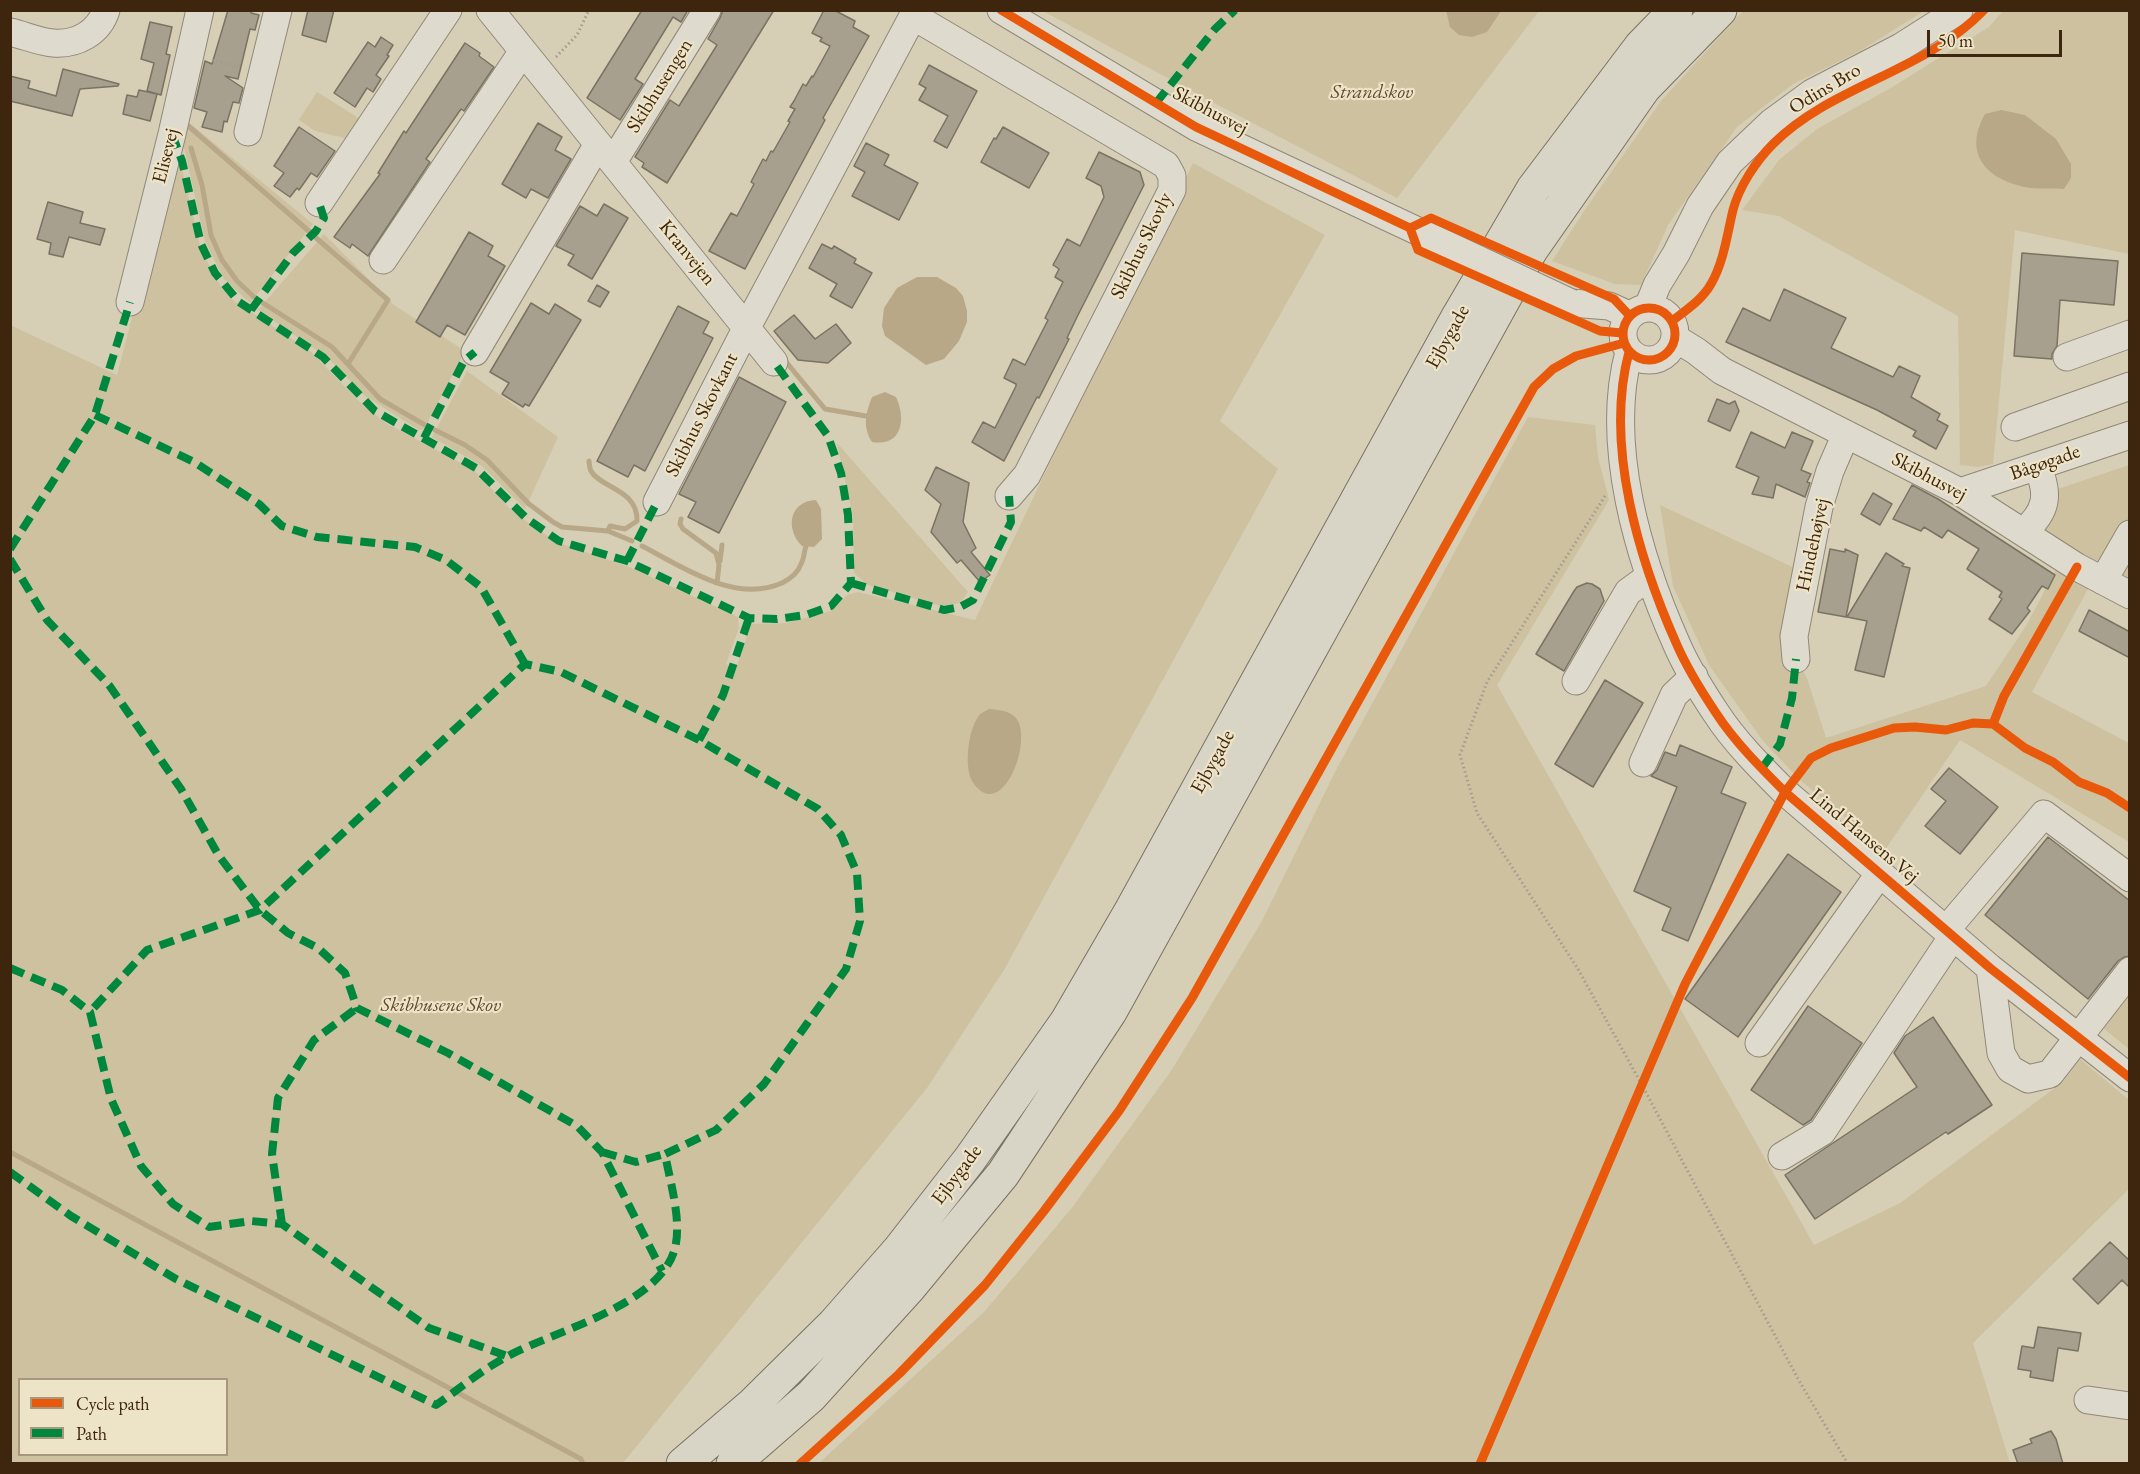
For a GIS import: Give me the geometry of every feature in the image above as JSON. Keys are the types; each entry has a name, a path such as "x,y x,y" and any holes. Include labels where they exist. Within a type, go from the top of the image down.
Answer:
{"main road":[{"name":"Ejbygade","path":"683,1464 753,1404 826,1332 892,1258 970,1159 1067,1021 1132,909 1454,325 1533,189 1641,46 1676,10"},
{"name":"Ejbygade","path":"733,1464 811,1396 908,1289 1003,1174 1110,1012 1531,250 1644,88 1720,10"}],"street":[{"path":"10,32 53,43 72,42 88,36 103,19 106,10"},
{"name":"Elisevej","path":"130,302 200,10"},
{"path":"248,132 278,10"},
{"path":"319,203 448,10"},
{"name":"Kranvejen","path":"490,10 774,362"},
{"name":"Skibhusengen","path":"606,153 707,10"},
{"name":"Skibhusvej","path":"1001,10 1196,127 1571,303 1609,306 1687,363 1722,371 1960,492 2078,567 2130,595"},
{"name":"Odins Bro","path":"1648,334 1657,285 1676,254 1700,206 1730,162 1771,123 1812,93 1901,47 1959,10"},
{"name":"Skibhus Skovly","path":"747,327 899,17 913,16 1166,165 1172,176 1172,189 1027,475 1009,496"},
{"path":"383,260 523,51"},
{"path":"475,352 606,153"},
{"name":"Skibhus Skovkant","path":"657,502 747,327"},
{"name":"Lind Hansens Vej","path":"1648,334 1623,376 1622,440 1628,492 1643,558 1677,647 1717,714 1785,792 1990,968 2130,1078"},
{"path":"2067,357 2130,334"},
{"path":"2015,427 2130,386"},
{"name":"Hindehøjvej","path":"1796,659 1794,636 1819,507 1830,471 1846,434"},
{"name":"Bågøgade","path":"1960,492 2130,435"},
{"path":"2023,532 2035,522 2042,509 2045,495 2043,480 2037,466"},
{"path":"2103,581 2130,534"},
{"path":"1576,681 1628,592 1650,576"},
{"path":"1643,763 1674,695 1694,676"},
{"path":"1782,1156 1822,1132 1950,933 2043,814 2130,878"},
{"path":"1759,1043 1880,873"},
{"path":"1990,968 2001,1053 2010,1069 2028,1079 2050,1074 2130,970"},
{"path":"2088,1400 2130,1406"}],"path":[{"path":"541,73 577,35 589,10"},
{"path":"202,58 263,73"},
{"path":"1628,492 1607,494 1531,612 1487,682 1460,755 1477,813 1578,969 1798,1379 1848,1464"}],"green space":[{"name":"Strandskov","path":"1043,11 1539,11 1397,198"},
{"path":"1743,11 1924,11 1860,51 1793,84 1737,127 1668,225 1641,285 1615,284 1552,261 1661,101"},
{"path":"2003,11 2129,11 2129,254 2015,230 1993,464 1978,467 1960,465 1958,316 1779,216 1742,210 1779,160 1817,129 1889,89 1989,27"},
{"path":"317,92 365,122 353,140 315,131 299,120"},
{"path":"181,116 313,224 250,303 224,279 205,241 179,125"},
{"name":"Skibhusene Skov","path":"173,160 182,169 201,250 222,289 233,300 310,351 363,405 386,423 474,470 512,511 556,542 629,567 738,617 739,628 726,664 736,669 751,624 787,623 831,611 847,595 858,592 975,620 1193,163 1325,235 1220,421 1278,469 1004,970 927,1088 623,1463 11,1463 10,325 117,375"},
{"path":"324,234 394,305 465,351 424,429 419,430 365,396 328,358 258,310"},
{"path":"467,371 558,437 525,509 482,466 432,437"},
{"path":"1528,417 1595,425 1598,457 1609,500 1497,685 1814,1245 1900,1203 2063,1082 2080,1059 2129,1100 2129,1189 1973,1343 2010,1463 819,1463 984,1312 1071,1209 1171,1071 1262,921 1336,770"},
{"path":"837,443 968,592 960,603 941,606 868,585 854,573 853,517"},
{"path":"2129,465 2129,579 2044,532 2055,490"},
{"path":"1660,505 1799,570 1786,644 1807,678 1826,738 1986,686 2026,626 2056,569 2089,587 2032,692 2129,743 2129,842 1960,740 1885,850 1800,780 1763,741 1709,665 1673,586"},
{"path":"2129,995 2129,1049 2103,1028"}],"shaded area":[{"path":"1446,10 1501,11 1487,32 1472,37 1459,35 1450,27"},
{"path":"2001,110 2025,115 2056,139 2071,164 2071,178 2064,189 2016,185 1992,173 1984,164 1978,154 1976,142 1978,129 1985,114"},
{"path":"917,277 937,277 956,288 963,296 967,311 967,322 959,341 944,359 926,365 885,336 882,326 884,308 897,288"},
{"path":"885,392 896,397 901,422 896,435 890,440 872,442 866,425 868,409 872,397"},
{"path":"816,500 821,509 822,539 814,547 802,546 793,532 792,517 800,505"},
{"path":"989,709 1006,712 1015,717 1020,727 1021,741 1013,773 1005,785 995,793 985,793 974,784 968,760 969,741 975,723 980,714"}],"building":[{"path":"228,10 251,10 251,13 259,15 255,30 250,29 238,79 225,76 243,88 239,103 233,102 227,122 224,121 222,132 202,127 207,112 194,108 205,61 212,64"},
{"path":"308,10 334,10 326,42 302,35"},
{"path":"642,10 688,10 681,22 673,17 635,79 643,84 620,120 587,98"},
{"path":"723,10 774,10 667,183 642,167 644,163 635,157 670,100 679,106 717,45 708,39"},
{"path":"824,10 834,10 855,21 853,27 869,36 823,118 825,120 745,269 709,251 731,213 737,216 754,184 751,182 763,159 766,161 771,151 773,152 790,122 788,121 795,109 790,107 803,84 806,86 813,77 830,46 820,41 822,38 812,33"},
{"path":"150,22 172,27 166,54 170,55 161,95 147,91 154,63 141,59"},
{"path":"381,37 393,45 387,55 389,56 376,75 381,79 373,92 367,88 355,107 334,93 368,42 375,47"},
{"path":"465,43 480,53 479,56 494,67 464,111 461,109 426,159 430,162 368,256 352,244 350,248 334,237 380,174 378,173 404,131 406,133"},
{"path":"929,65 977,91 947,148 934,141 948,116 919,100 926,88 919,84"},
{"path":"63,69 119,84 118,86 80,89 72,116 10,101 10,76 30,81 28,88 56,96"},
{"path":"139,90 157,94 150,121 123,114 127,95 137,97"},
{"path":"538,123 562,137 555,150 571,159 548,198 531,189 526,198 502,184"},
{"path":"299,127 335,151 317,177 311,173 299,190 297,188 290,197 274,186 284,173 274,166"},
{"path":"1003,127 1049,153 1029,188 981,162"},
{"path":"866,143 889,155 884,165 918,183 899,220 852,196 865,172 854,166"},
{"path":"1099,152 1140,172 1144,185 1077,317 1067,338 1069,339 1004,461 972,442 983,422 995,428 1016,386 1004,378 1013,359 1025,365 1048,320 1045,318 1063,282 1055,277 1059,269 1053,265 1067,239 1080,246 1104,197 1101,186 1086,178"},
{"path":"48,202 83,212 80,223 105,229 100,245 69,237 63,257 49,254 51,243 37,239"},
{"path":"604,204 628,218 592,279 568,265 574,255 556,246 580,206 597,216"},
{"path":"469,232 493,246 488,256 505,266 465,335 447,325 440,337 416,322"},
{"path":"822,244 832,249 834,246 856,259 854,263 872,273 852,308 830,296 837,284 809,268"},
{"path":"2022,253 2118,261 2114,305 2060,300 2057,346 2052,359 2014,356"},
{"path":"597,285 609,292 600,307 588,301"},
{"path":"1784,289 1846,318 1831,348 1893,377 1899,366 1920,376 1911,397 1940,414 1937,420 1948,426 1936,449 1913,436 1916,431 1877,410 1726,342 1743,308 1770,321"},
{"path":"531,303 549,314 555,304 581,320 529,406 525,404 523,407 502,394 509,383 490,372"},
{"path":"678,306 709,322 703,333 713,338 645,471 634,465 628,477 597,461"},
{"path":"794,315 815,339 836,324 851,343 828,363 798,360 774,331"},
{"path":"739,377 786,402 719,533 688,517 696,502 679,494"},
{"path":"1717,399 1729,404 1735,401 1739,411 1730,431 1708,421"},
{"path":"1751,432 1785,448 1792,432 1813,441 1801,470 1811,474 1807,482 1810,483 1805,497 1776,484 1773,498 1752,494 1759,477 1736,467"},
{"path":"936,467 969,483 963,522 976,548 971,552 990,575 980,582 961,560 957,563 931,532 941,504 925,490"},
{"path":"1912,485 1938,499 2055,575 2048,589 2042,586 2027,608 2030,611 2012,634 1989,619 2002,599 1999,597 2002,592 1967,569 1979,549 1948,530 1942,538 1924,527 1921,531 1893,519"},
{"path":"1873,493 1892,504 1880,525 1861,514"},
{"path":"1830,549 1845,552 1845,549 1858,555 1846,617 1818,612"},
{"path":"1886,553 1904,564 1902,566 1910,568 1884,677 1855,670 1867,621 1847,617"},
{"path":"1587,583 1600,589 1604,601 1564,671 1536,654 1574,591 1577,587"},
{"path":"2089,610 2130,632 2130,658 2079,631"},
{"path":"1605,680 1643,703 1593,787 1555,764"},
{"path":"1680,745 1732,767 1721,793 1746,803 1688,941 1662,930 1671,908 1634,891 1677,787 1651,776 1657,770 1665,752 1676,756"},
{"path":"1949,768 1998,807 1960,854 1925,826 1946,801 1931,789"},
{"path":"2048,837 2130,901 2130,956 2118,961 2088,999 1985,915"},
{"path":"1788,854 1841,892 1738,1037 1685,999"},
{"path":"1808,1006 1862,1043 1811,1120 1803,1125 1751,1090"},
{"path":"1933,1017 1992,1105 1948,1134 1946,1132 1815,1219 1785,1175 1917,1087 1894,1053 1905,1036"},
{"path":"2110,1242 2130,1261 2130,1288 2122,1280 2098,1304 2073,1279"},
{"path":"2038,1327 2081,1333 2078,1351 2058,1348 2053,1381 2030,1377 2031,1371 2018,1369 2022,1346 2034,1348"},
{"path":"2051,1431 2056,1439 2063,1464 2018,1464 2013,1450 2032,1443 2030,1439"}],"waterway":[{"path":"185,123 311,233"},
{"path":"191,148 202,185 211,235 222,260 237,281 254,297"},
{"path":"315,237 388,300 348,364"},
{"path":"263,303 332,347 380,399 425,425"},
{"path":"782,357 825,409 866,416"},
{"path":"435,430 465,445 487,460 529,504 553,522 562,527 608,531 632,541"},
{"path":"589,461 596,477 618,490 632,502 636,510 637,521 625,529 610,526 608,531"},
{"path":"681,519 680,524 683,529 716,553 719,565 717,583"},
{"path":"720,561 722,545"},
{"path":"642,546 710,580 746,589 764,588 791,578 800,567 806,546"},
{"path":"10,1152 581,1459 583,1464"}],"marked path":[{"path":"1156,103 1215,29 1235,10"},
{"path":"172,134 182,161 201,244 215,273 239,302 323,357 375,411 476,468 526,518 559,541 627,561 749,618 777,619 806,615 831,606 851,583 848,515 841,473 828,436 774,362"},
{"path":"251,310 293,253 316,231 324,218 319,203"},
{"path":"10,549 95,415 130,302"},
{"path":"424,438 464,361 475,352"},
{"path":"95,415 194,462 259,504 282,526 317,537 415,547 446,560 481,587 525,664"},
{"path":"851,583 944,610 960,607 973,600 1011,522 1009,496"},
{"path":"627,561 657,502"},
{"path":"10,559 47,620 109,685 181,789 219,856 260,910 288,933 318,948 345,973 357,1008 448,1053 577,1126 602,1152 662,1271"},
{"path":"699,740 723,695 749,618"},
{"path":"1762,768 1780,744 1792,698 1796,659"},
{"path":"10,1172 71,1216 176,1279 436,1405 508,1356 604,1314 628,1301 666,1268 675,1248 677,1225 665,1154 716,1130 764,1084 846,969 860,921 857,873 841,835 818,809 699,740 561,672 525,664 260,910 147,950 90,1012"},
{"path":"10,968 62,990 90,1012 111,1099 141,1166 173,1204 209,1227 251,1221 282,1224 429,1328 507,1356"},
{"path":"282,1224 272,1154 278,1098 314,1040 357,1008"},
{"path":"602,1152 636,1162 665,1154"}],"cycle path":[{"path":"1001,10 1196,127 1410,228"},
{"path":"1672,321 1698,300 1711,284 1722,257 1739,192 1754,166 1773,144 1797,124 1823,107 1934,49 1984,10"},
{"path":"1410,228 1431,218 1614,299 1629,315"},
{"path":"1410,228 1418,250 1600,331 1622,333"},
{"path":"1644,308 1654,308 1668,315 1675,334 1668,353 1654,360 1644,360 1634,356 1627,349 1623,339 1623,329 1627,319 1634,312 1644,308"},
{"path":"800,1464 899,1374 985,1285 1119,1111 1192,998 1534,387 1553,369 1576,356 1624,343"},
{"path":"1629,352 1622,388 1621,425 1623,463 1629,502 1663,612 1690,671 1723,723 1748,754 1785,792 1990,968 2130,1078"},
{"path":"1993,724 2004,696 2077,567"},
{"path":"1480,1464 1685,984 1785,792 1811,758 1831,748 1894,728 1915,727 1946,730 1973,723 1993,724 2025,748 2053,762 2079,782 2107,793 2130,808"}]}
